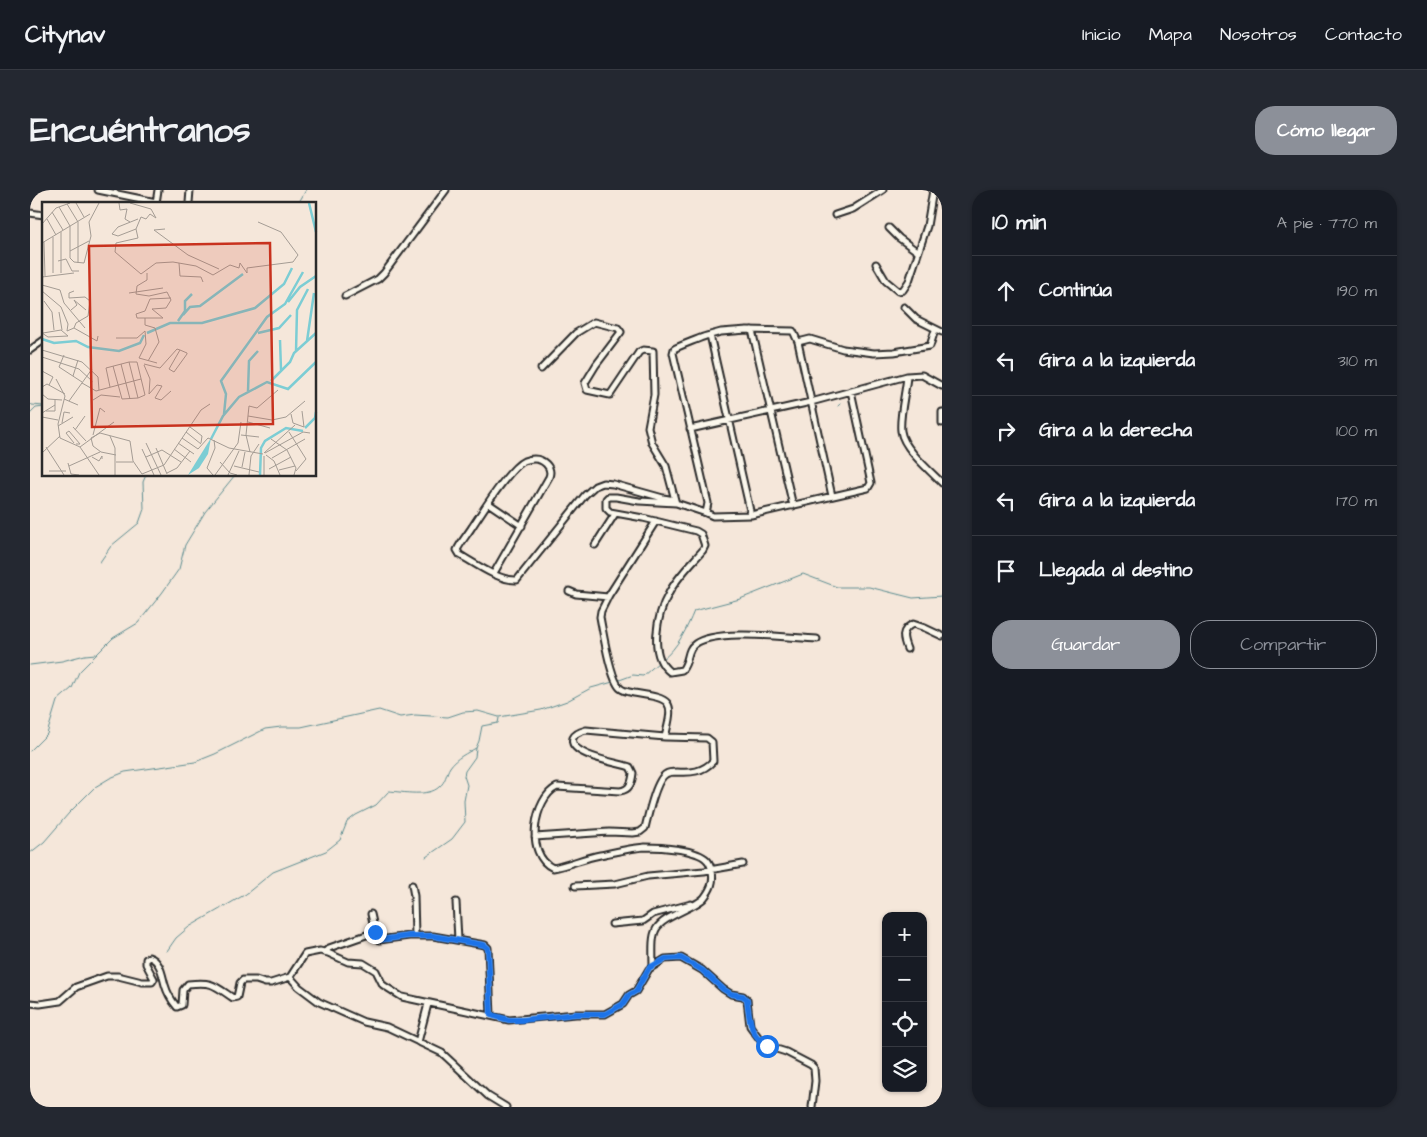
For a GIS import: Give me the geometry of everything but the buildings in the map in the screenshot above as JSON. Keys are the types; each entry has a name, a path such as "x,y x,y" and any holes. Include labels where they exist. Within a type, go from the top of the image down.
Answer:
{"street":[{"path":"98,190 152,202"},
{"path":"345,296 378,279 384,273 446,190"},
{"path":"835,216 852,209 884,190"},
{"path":"876,264 891,286 898,291 903,290 908,281 927,226 933,190"},
{"path":"889,228 918,252"},
{"path":"904,307 916,319 942,332"},
{"path":"542,368 576,333 594,322 618,328 621,332 596,365 586,383 587,390 610,396 639,352 643,350 653,351 654,395 648,427 652,443 666,466 676,502"},
{"path":"752,330 793,506"},
{"path":"706,513 708,503 673,353 676,347 699,340 705,335 721,332 791,330 798,342 832,496"},
{"path":"798,342 810,339 842,349 874,353 894,352 930,346 935,330"},
{"path":"710,335 751,515"},
{"path":"30,350 42,341"},
{"path":"690,430 811,402 907,376 922,375 942,386"},
{"path":"907,376 901,431 908,446 942,482"},
{"path":"494,573 551,472 548,466 541,460 534,458 523,462 506,479 457,550 460,555 507,581 517,580 585,495 595,486 613,484 676,502 713,516 751,515 868,488 872,483 851,391"},
{"path":"942,412 942,423"},
{"path":"676,502 639,501 608,497 605,503 606,508 614,514 644,518 696,531 701,534 705,546 703,550 669,591 662,608 657,639 660,660 670,672 682,670 687,664 690,649 699,641 714,637 748,636 817,639"},
{"path":"488,503 522,526"},
{"path":"595,545 614,514"},
{"path":"656,521 608,597 600,611 600,616 611,670 621,690 659,697 664,699 669,706 670,712 665,737"},
{"path":"570,591 576,594 608,597"},
{"path":"907,650 903,637 904,632 906,628 913,624 942,636"},
{"path":"535,838 609,832 640,832 645,828 659,781 666,774 672,772 691,773 706,768 713,761 712,742 707,738 665,737 586,730 577,734 573,742 576,749 588,755 630,767 633,774 631,784 620,791 567,787 553,789 549,792 535,828 535,838 539,856 553,868 581,859 645,847 690,852 703,856 709,861 713,884 703,898 699,902 660,922 654,932 653,966"},
{"path":"575,886 615,884 648,876 712,870 743,864"},
{"path":"412,885 415,936"},
{"path":"456,902 458,940"},
{"path":"612,924 643,921 653,914 699,902"},
{"path":"371,914 379,940 433,936 484,945 490,950 491,1015"},
{"path":"325,952 329,948 375,932"},
{"path":"30,1002 40,1004 60,1001 76,987 107,976 152,982 153,976 146,964 146,959 149,957 153,958 160,967 165,986 177,1006 182,1005 183,990 188,984 206,982 221,988 233,998 237,996 243,980 271,983 290,976 305,954 320,951 348,962 363,963 372,967 379,974 383,985 402,997 509,1020 522,1020 576,1014 605,1014 623,1004 629,995 636,991 649,968 665,959 681,958 702,970 723,989 747,1000 750,1026 762,1042 767,1046 786,1052 814,1068 815,1081 812,1107"},
{"path":"290,976 299,987 319,1002 364,1022 388,1027 442,1052 488,1096 506,1107"},
{"path":"418,1042 428,1004"}],"waterway":[{"path":"299,202 306,190"},
{"path":"30,403 42,406"},
{"path":"30,414 36,408 42,407"},
{"path":"100,562 111,546 139,523 144,509 143,482 146,476"},
{"path":"30,751 47,734 57,701 72,688 79,672 113,638 138,623 162,593 179,569 185,545 205,512 234,476"},
{"path":"662,660 677,644 694,611 740,599 803,574 837,587 869,587 913,598 942,596"},
{"path":"30,665 96,654"},
{"path":"617,681 633,675 643,676 659,662"},
{"path":"30,853 44,842 95,787 110,778 125,772 195,762 265,729 301,727 379,710 400,717 415,715 448,717 463,712 478,711 499,717 541,710 567,701 591,688 613,682"},
{"path":"426,857 452,839 465,822 464,801 467,785 464,776 465,771 475,757 482,726 498,723 499,718"},
{"path":"167,951 176,938 189,927 246,894 273,872 326,851 340,840 347,822 376,805 389,791 422,793 435,790 443,783 452,764 476,748"}],"route":[{"path":"375,932 379,940 409,936 433,936 484,945 490,950 491,1015 509,1020 576,1014 605,1014 623,1004 629,995 636,991 649,968 665,959 681,958 702,970 723,989 731,994 743,996 747,1000 750,1026 753,1032 767,1046"}]}
